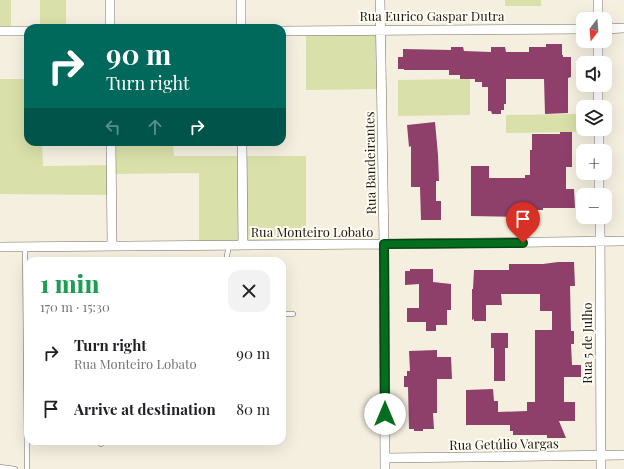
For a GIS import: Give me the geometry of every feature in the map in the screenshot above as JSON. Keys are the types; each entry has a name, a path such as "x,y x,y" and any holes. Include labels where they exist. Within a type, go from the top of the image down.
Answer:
{"street":[{"path":"110,0 110,24"},
{"path":"241,0 241,24"},
{"name":"Rua Bandeirantes","path":"380,0 384,244 385,469"},
{"path":"598,0 598,12"},
{"path":"612,29 624,28"},
{"name":"Rua Eurico Gaspar Dutra","path":"286,31 381,29 576,29"},
{"path":"0,31 24,31"},
{"path":"111,146 112,246"},
{"path":"242,146 243,245"},
{"name":"Rua 5 de Julho","path":"600,224 601,469"},
{"name":"Rua Monteiro Lobato","path":"0,247 624,241"},
{"name":"Rua Getúlio Vargas","path":"385,458 624,455"}],"lane":[{"path":"227,257 229,245"},
{"path":"25,246 25,257"},
{"path":"286,314 293,314"},
{"path":"27,445 27,469"},
{"path":"0,467 15,469"}],"green space":[{"path":"0,0 11,0 11,31 0,31"},
{"path":"40,0 66,0 66,24 40,24"},
{"path":"505,0 541,0 541,6 505,6"},
{"path":"381,29 382,89 306,90 306,30"},
{"path":"0,79 24,79 24,146 42,146 43,166 111,165 111,146 173,146 174,156 306,156 306,245 199,246 199,173 111,174 111,195 0,194"},
{"path":"470,79 470,115 398,116 398,80"},
{"path":"576,114 576,132 506,133 506,115"}],"building":[{"path":"546,44 562,44 563,57 571,57 571,77 568,78 568,113 545,114 544,79 506,79 506,104 504,104 504,110 501,110 501,114 492,114 491,111 488,111 488,87 482,87 482,82 475,82 475,79 460,79 460,75 449,75 449,70 398,69 398,57 403,57 403,49 451,50 451,47 463,47 464,51 491,52 491,47 505,47 506,52 529,52 529,47 546,47"},
{"path":"435,122 439,181 436,181 436,201 441,201 441,220 421,220 420,187 411,187 411,146 409,147 407,125"},
{"path":"560,132 572,132 572,167 566,167 566,189 574,189 575,208 543,208 543,210 527,210 527,214 518,217 471,216 471,166 489,166 489,178 525,178 525,175 530,175 530,150 532,150 532,134 560,134"},
{"path":"574,262 575,286 570,286 571,331 574,331 574,344 571,344 572,365 581,365 581,377 564,377 564,402 575,402 575,421 559,421 566,438 547,438 547,435 513,435 513,431 510,431 510,425 466,425 466,390 493,389 494,401 498,401 498,412 527,411 527,402 535,402 535,330 552,330 552,311 540,311 540,294 501,294 502,305 486,305 486,321 472,320 472,289 474,270 509,270 509,264 543,264"},
{"path":"410,269 433,269 433,282 451,284 451,310 447,310 447,325 436,325 436,331 426,331 426,322 407,322 407,308 419,308 419,284 405,285 405,271 410,271"},
{"path":"491,333 508,333 508,348 505,348 505,381 494,381 494,348 491,348"},
{"path":"437,350 437,357 451,357 452,379 437,379 437,413 433,413 434,429 414,431 414,429 409,429 408,387 404,387 404,376 407,376 407,371 410,371 409,351"}],"route":[{"path":"385,414 384,244 523,243"}]}
